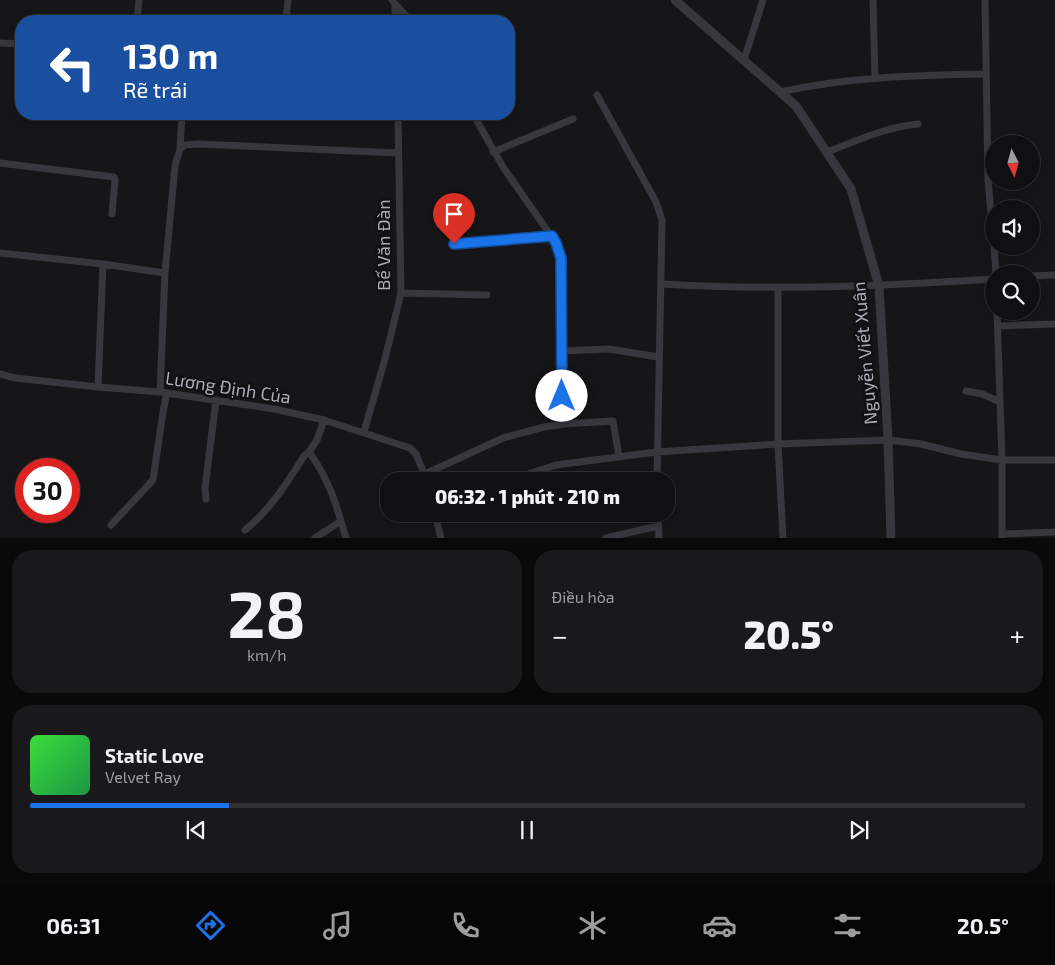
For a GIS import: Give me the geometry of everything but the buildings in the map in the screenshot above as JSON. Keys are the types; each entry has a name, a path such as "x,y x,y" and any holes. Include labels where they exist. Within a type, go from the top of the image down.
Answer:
{"street":[{"path":"138,15 139,0"},
{"path":"287,15 288,0"},
{"name":"Nguyễn Viết Xuân","path":"676,0 796,106 851,189 879,286 888,440 891,538"},
{"path":"744,60 763,0"},
{"path":"873,0 875,77"},
{"path":"985,0 990,200"},
{"path":"394,2 395,15"},
{"path":"394,2 406,15"},
{"path":"0,43 15,44"},
{"path":"780,92 806,86 875,77 986,74"},
{"path":"596,95 659,210 663,231 658,357 657,472"},
{"path":"493,152 573,119"},
{"path":"111,525 153,480 163,412 165,273 175,166 180,149 182,120"},
{"name":"Bế Văn Đàn","path":"364,432 401,294 398,120"},
{"path":"476,120 493,152 552,236 561,258 564,424"},
{"path":"827,152 884,131 905,125 918,124"},
{"path":"180,149 185,146 198,144 398,153"},
{"path":"0,163 114,177 112,214"},
{"path":"454,244 552,236"},
{"path":"0,252 165,273"},
{"path":"98,388 103,264"},
{"path":"1040,276 1055,275"},
{"path":"661,284 715,288 778,288 879,286 985,280"},
{"path":"778,288 778,444 783,538"},
{"path":"401,294 486,295"},
{"path":"998,320 1002,460 1002,536 1054,532"},
{"path":"998,326 1055,324"},
{"path":"562,351 609,349 658,357"},
{"name":"Lương Định Của","path":"0,374 15,378 98,388 164,392 274,409 324,420 410,448 416,454 424,472"},
{"path":"966,391 982,394 1000,402"},
{"path":"206,499 205,488 216,400"},
{"path":"245,530 259,519 269,507 304,456 309,452 320,433 324,420"},
{"path":"438,472 503,438 544,427 564,424 613,421 619,456"},
{"path":"534,472 556,465 656,452 778,444 888,440 921,444 961,454 1002,460 1055,460"},
{"path":"309,452 326,479 346,538"},
{"path":"315,538 341,521"},
{"path":"437,522 441,538"},
{"path":"658,522 659,538"},
{"path":"606,538 658,526"}],"route":[{"path":"454,244 552,236 561,258 562,396"}]}
